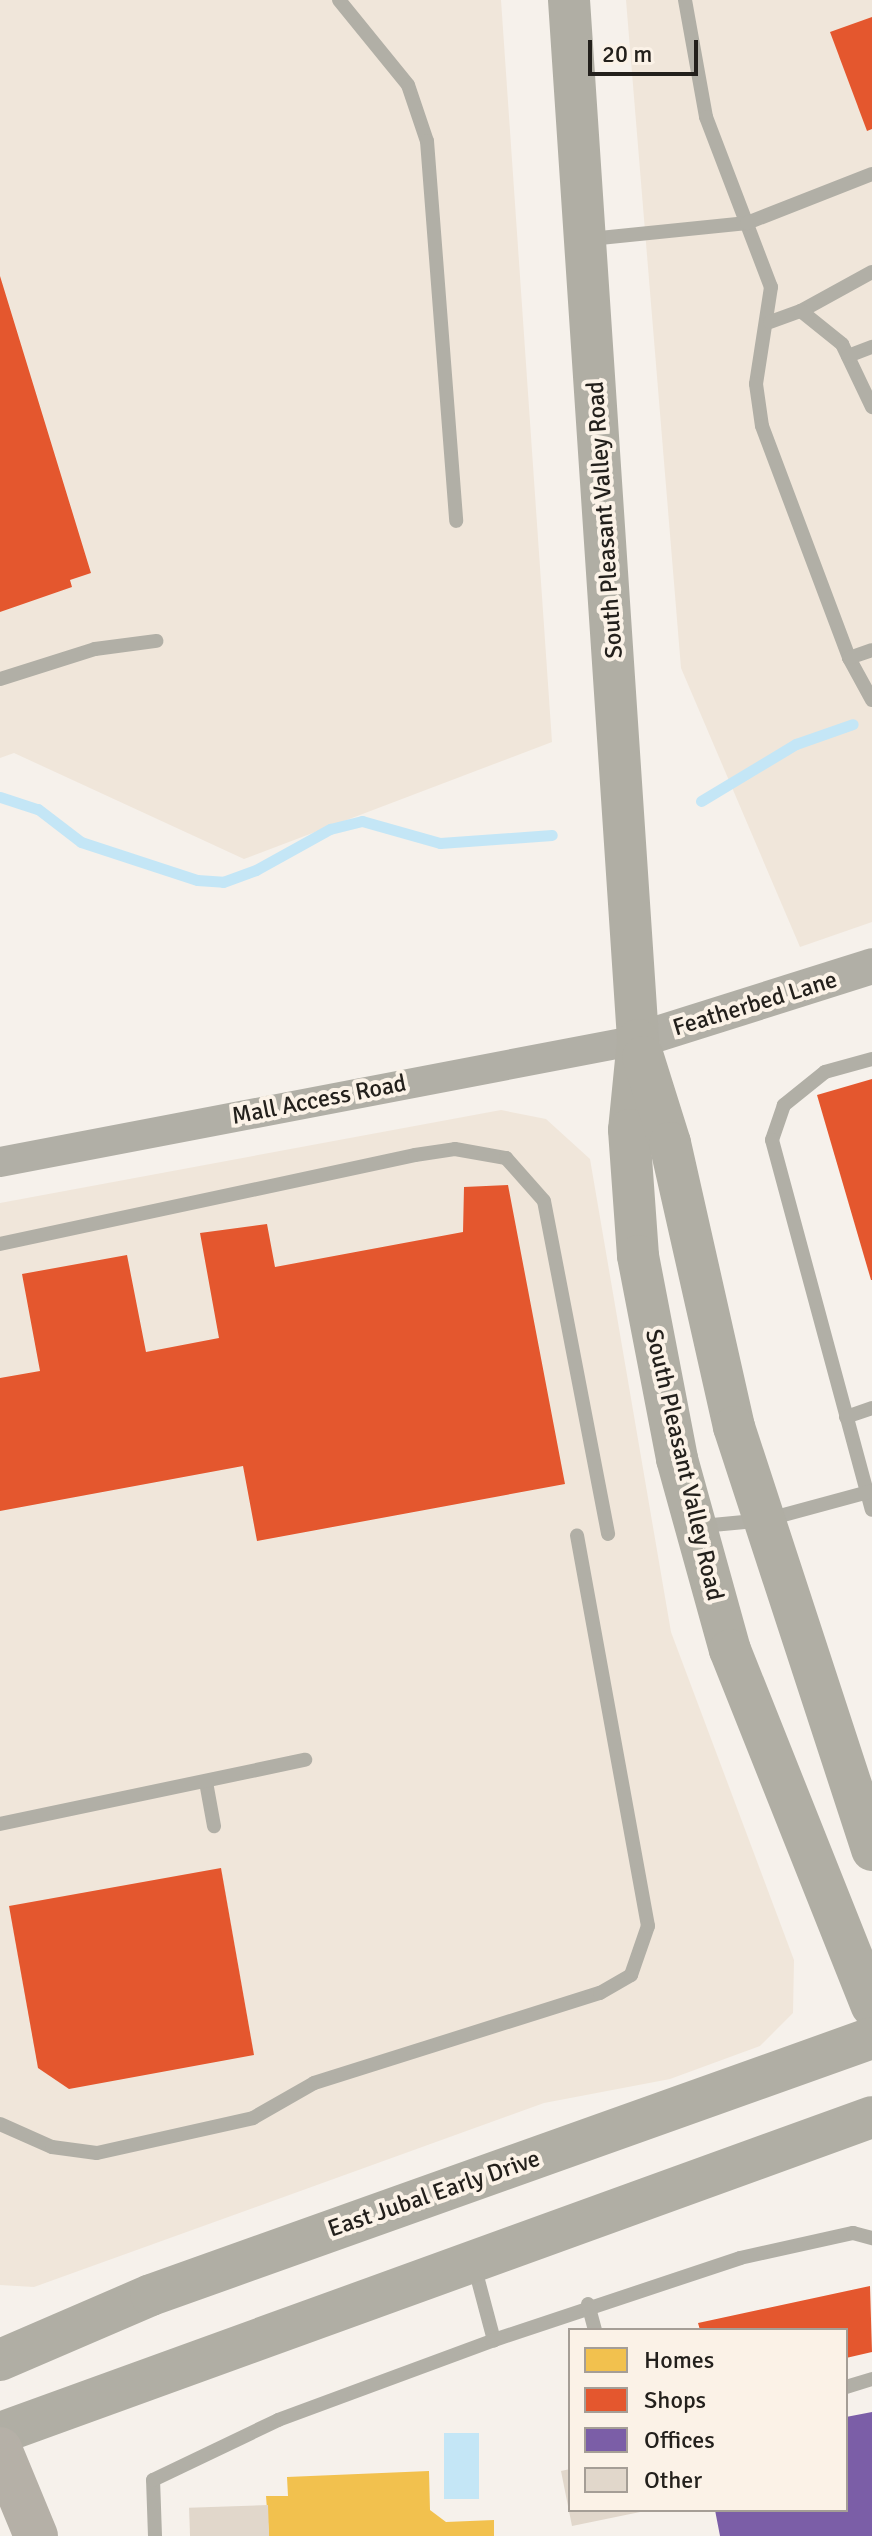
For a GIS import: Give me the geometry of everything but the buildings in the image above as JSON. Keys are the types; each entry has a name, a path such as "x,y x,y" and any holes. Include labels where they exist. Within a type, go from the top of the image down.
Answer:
{"main road":[{"name":"South Pleasant Valley Road","path":"569,0 638,1040 629,1130 638,1256 693,1527 749,1702 872,2006"},
{"name":"South Pleasant Valley Road","path":"638,1040 670,1143 730,1412 868,1826"},
{"name":"East Jubal Early Drive","path":"0,2360 151,2295 872,2038"},
{"path":"0,2433 473,2258 872,2117"},
{"path":"0,2449 36,2536"}],"street":[{"name":"Featherbed Lane","path":"638,1040 872,966"},
{"name":"Mall Access Road","path":"0,1162 638,1040"}],"lane":[{"path":"339,0 408,85 427,141 456,521"},
{"path":"685,0 697,88 771,287 770,322 758,358 762,426 849,658 872,700"},
{"path":"586,239 747,223 872,174"},
{"path":"770,322 801,311 872,272"},
{"path":"801,311 848,356 872,407"},
{"path":"848,356 872,347"},
{"path":"0,679 95,649 156,641"},
{"path":"849,658 872,650"},
{"path":"872,1059 825,1072 784,1105 772,1140 872,1510"},
{"path":"0,1244 415,1155 455,1149 506,1158 522,1168 544,1201 608,1534"},
{"path":"846,1417 872,1408"},
{"path":"693,1527 765,1520 869,1492"},
{"path":"0,2124 52,2147 97,2153 253,2118 314,2083 600,1993 631,1975 648,1926 577,1535"},
{"path":"0,1824 305,1760"},
{"path":"206,1782 214,1826"},
{"path":"155,2536 153,2480 278,2420 588,2304 740,2258 853,2233 872,2238"},
{"path":"473,2258 494,2340"},
{"path":"588,2304 594,2328"},
{"path":"848,2386 872,2379"}],"shaded area":[{"path":"0,0 501,0 552,742 244,859 14,753 0,758"},
{"path":"626,0 872,0 872,922 800,947 681,668"},
{"path":"501,1110 546,1119 590,1159 671,1632 794,1960 793,2013 760,2046 670,2079 544,2103 34,2287 0,2285 0,1203"}],"water":[{"path":"444,2433 479,2433 479,2499 444,2499"}],"waterway":[{"path":"701,801 796,744 853,724"},
{"path":"0,797 38,809 81,842 197,880 223,882 256,870 330,829 362,821 440,843 552,835"}]}
